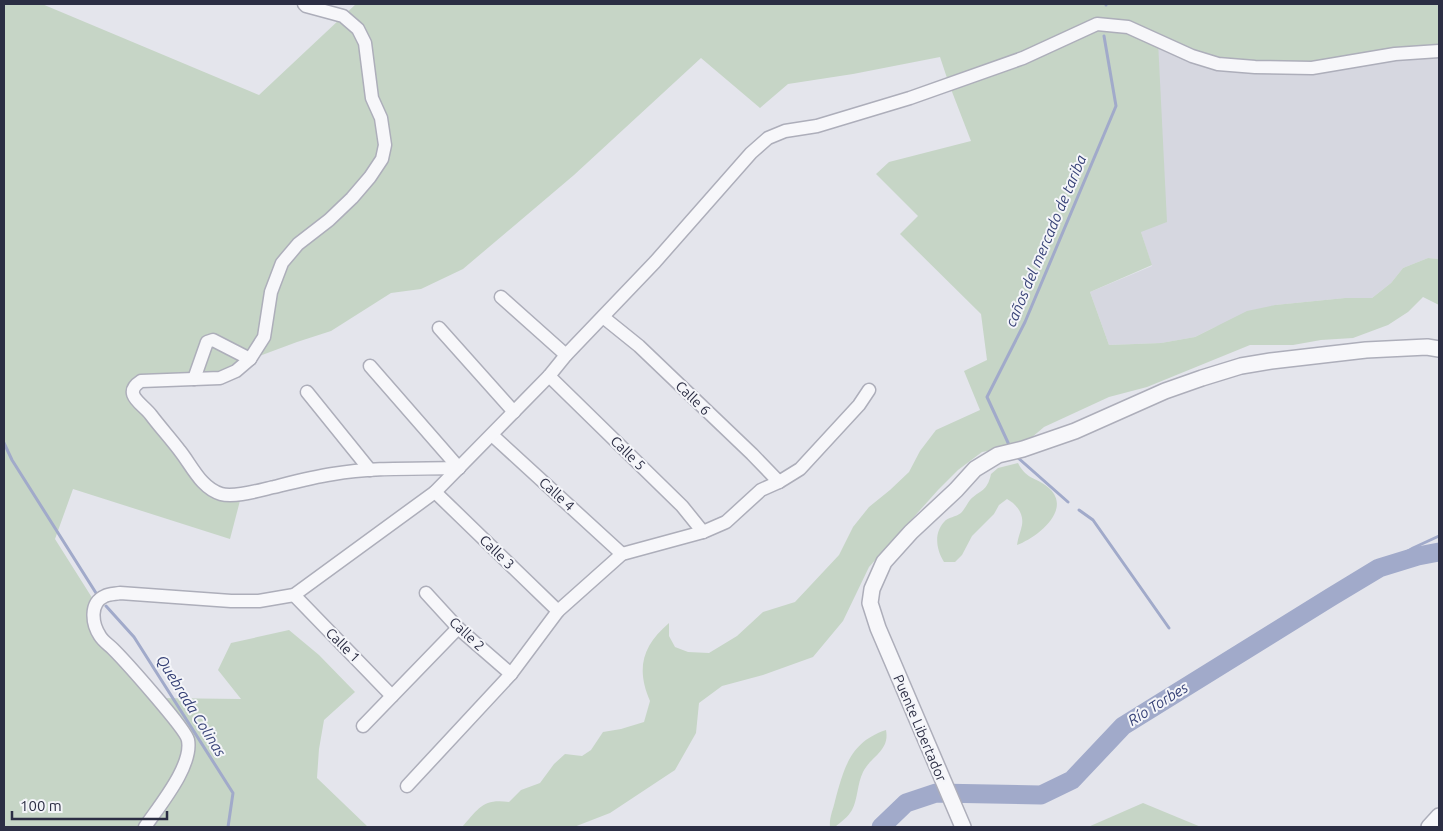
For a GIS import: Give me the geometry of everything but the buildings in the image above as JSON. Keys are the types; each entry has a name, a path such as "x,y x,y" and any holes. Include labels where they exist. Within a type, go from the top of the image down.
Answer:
{"street":[{"path":"304,4 343,16 358,29 365,43 372,98 381,118 386,144 382,158 352,198 329,220 298,244 282,264 271,292 264,337 250,359 236,371 220,378 142,381 137,384 133,394 134,399 146,408 199,478 222,494 242,494 334,473 370,470 459,468"},
{"path":"145,827 180,773 188,753 188,738 178,723 100,636 93,618 96,603 104,596 120,593 231,601 259,601 294,595 435,492 549,376 566,355 768,138 785,131 818,126 910,98 1023,58 1097,24 1128,27 1192,56 1218,64 1255,67 1312,68 1395,54 1439,51"},
{"path":"501,297 566,355"},
{"name":"Calle 6","path":"603,317 639,346 752,454 778,482"},
{"path":"439,328 514,412"},
{"path":"194,379 207,342 210,340 250,359"},
{"name":"Puente Libertador","path":"963,827 878,628 870,603 872,589 884,562 911,532 976,469 998,455 1023,449 1075,431 1165,391 1202,378 1241,366 1272,361 1366,350 1439,348"},
{"path":"370,366 459,468"},
{"name":"Calle 5","path":"549,376 682,506 703,532"},
{"path":"407,786 511,674 558,611 622,554 703,532 726,522 761,490 800,469 839,428 869,390"},
{"path":"307,392 370,470"},
{"name":"Calle 4","path":"492,435 622,554"},
{"name":"Calle 3","path":"435,492 558,611"},
{"name":"Calle 2","path":"426,593 458,628 511,674"},
{"name":"Calle 1","path":"294,595 392,696"},
{"path":"362,726 458,628"},
{"path":"1429,827 1439,816"}],"shaded area":[{"path":"1157,40 1439,51 1439,259 1428,258 1403,268 1391,283 1372,298 1345,298 1275,305 1215,327 1195,337 1161,343 1109,345 1090,292 1152,266 1141,232"}],"green space":[{"path":"4,4 42,4 259,95 356,4 1439,4 1439,51 1312,68 1218,64 1158,41 1167,222 1141,232 1152,265 1090,292 1109,345 1161,343 1195,337 1247,311 1275,305 1345,298 1372,298 1391,283 1403,268 1428,258 1439,259 1439,305 1423,297 1408,312 1388,325 1353,338 1321,340 1293,345 1250,345 1147,387 1109,397 1044,427 1024,444 982,452 958,470 938,490 869,567 843,621 813,657 763,675 722,686 699,703 696,733 675,770 610,813 574,827 462,827 472,815 487,803 509,802 521,790 540,783 554,764 565,754 582,756 591,750 603,732 644,722 650,701 643,679 644,659 647,649 653,640 669,623 669,636 675,647 688,652 709,653 737,636 763,612 795,602 839,555 853,527 869,507 909,472 920,451 936,430 980,410 964,371 987,360 981,314 900,234 918,216 876,174 889,162 971,141 940,57 853,74 788,84 760,108 701,58 574,175 463,269 421,289 391,293 331,331 251,359 237,371 134,389 203,475 222,493 242,493 230,539 73,489 55,539 96,604 94,619 157,698 241,699 218,670 231,643 289,630 319,655 355,692 324,720 317,778 368,827 4,827"},
{"path":"1018,463 1025,473 1046,485 1056,497 1057,506 1049,523 1042,530 1017,545 1022,517 1016,506 1007,499 999,505 994,514 972,536 962,555 955,562 944,562 937,537 944,522 961,513 970,500 988,484 991,474 998,468"},
{"path":"886,730 883,748 866,766 863,772 852,810 835,827 830,827 838,789 850,758 864,742"},
{"path":"1143,803 1201,827 1088,827"}],"waterway":[{"name":"caños del mercado de tariba","path":"1010,447 987,397 1025,322 1116,106 1104,36"},
{"name":"Quebrada Colinas","path":"4,443 12,460 96,593"},
{"name":"caños del mercado de tariba","path":"1016,456 1068,502"},
{"name":"caños del mercado de tariba","path":"1079,510 1093,520 1169,628"},
{"path":"1379,568 1413,548 1439,536"},
{"name":"Río Torbes","path":"881,827 906,803 936,793 1041,795 1072,780 1123,726 1379,568 1418,556 1439,552"},
{"name":"Quebrada Colinas","path":"106,606 134,637 233,793 228,827"}]}
